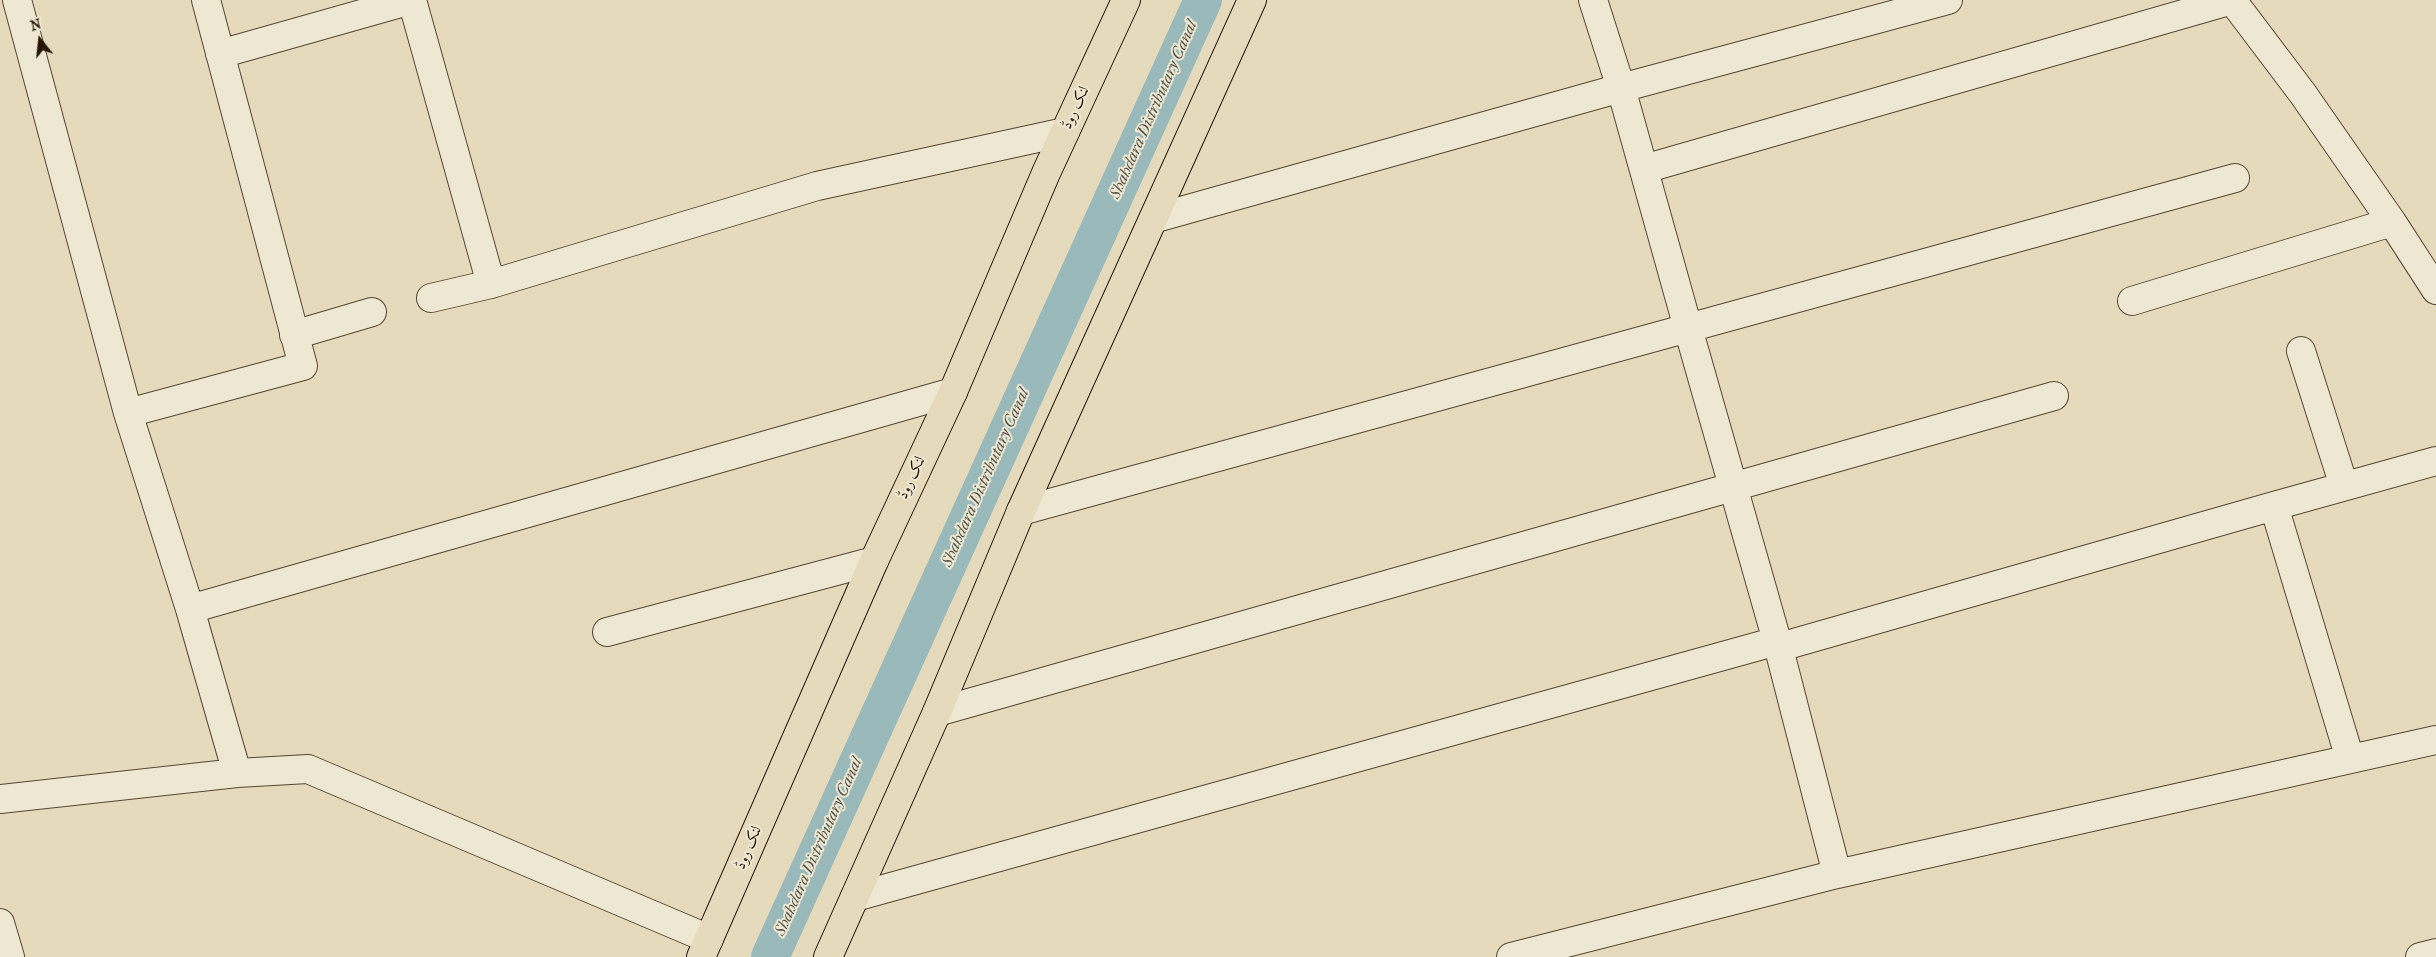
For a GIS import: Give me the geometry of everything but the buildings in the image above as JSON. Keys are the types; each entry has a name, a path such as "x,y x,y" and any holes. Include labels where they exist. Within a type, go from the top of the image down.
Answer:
{"main road":[{"name":"لنک روڈ","path":"705,948 874,561 953,392 1065,132 1126,0"},
{"path":"828,957 937,712 1021,511 1156,218 1252,0"}],"street":[{"path":"16,0 128,413 190,609 237,773"},
{"path":"128,413 303,366 206,0"},
{"path":"220,54 411,0 491,284"},
{"path":"1593,0 1621,88 1779,644 1838,874"},
{"path":"1156,218 1621,88 1948,0"},
{"path":"1644,168 2232,0 2303,94 2392,222 2428,264 2436,290"},
{"path":"431,298 491,284 817,186 1065,132"},
{"path":"1021,511 2235,178"},
{"path":"2132,301 2392,222"},
{"path":"294,335 372,312"},
{"path":"2301,351 2344,486"},
{"path":"190,609 953,392"},
{"path":"937,712 2054,396"},
{"path":"855,897 2436,462"},
{"path":"2274,506 2350,759"},
{"path":"607,632 874,561"},
{"path":"1511,957 1838,874 2436,740"},
{"path":"0,799 237,773 308,769 705,948"},
{"path":"0,923 10,957"},
{"path":"2420,957 2436,953"}],"waterway":[{"name":"Shahdara Distributary Canal","path":"770,957 1203,0"}]}
